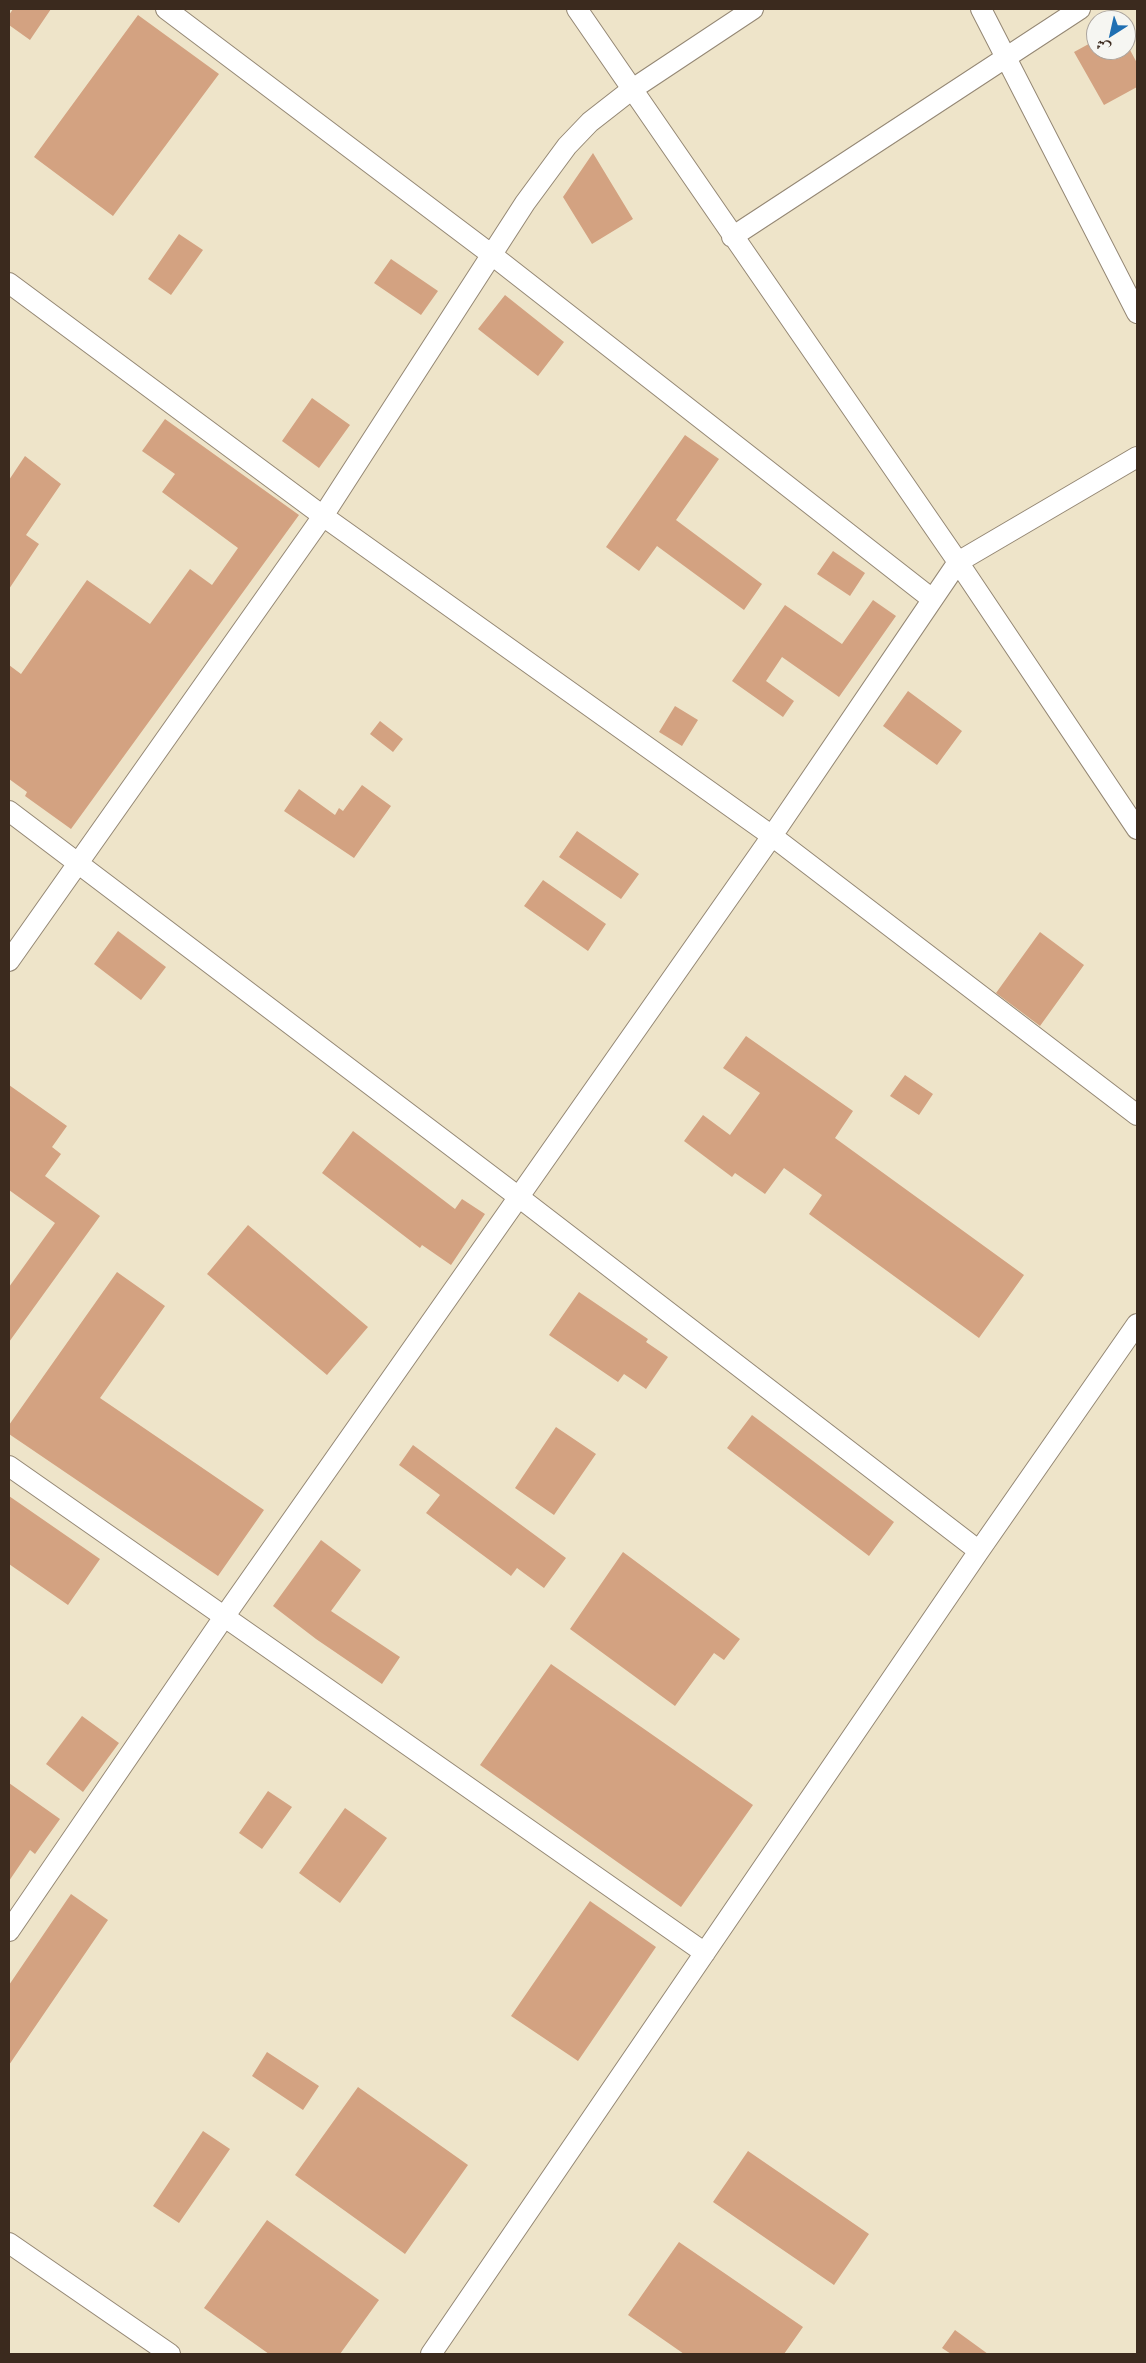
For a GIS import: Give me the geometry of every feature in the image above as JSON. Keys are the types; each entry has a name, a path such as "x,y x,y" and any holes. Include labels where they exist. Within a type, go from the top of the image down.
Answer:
{"street":[{"path":"166,9 492,255 932,599"},
{"path":"577,9 732,237 958,562 1137,829"},
{"path":"9,961 80,863 323,516 525,203 567,146 590,122 631,90 753,9"},
{"path":"981,9 1137,313"},
{"path":"732,237 1080,9"},
{"path":"9,283 323,516 772,836 1137,1115"},
{"path":"9,1931 224,1616 520,1198 772,836 958,562 1137,457"},
{"path":"9,811 520,1198 979,1551"},
{"path":"431,2354 979,1551 1137,1324"},
{"path":"9,1466 705,1953"},
{"path":"9,2243 170,2354"}],"building":[{"path":"13,9 51,9 30,40 9,25 9,15"},
{"path":"138,15 219,74 113,216 34,157"},
{"path":"1086,45 1086,60 1135,60 1137,87 1104,105 1074,52"},
{"path":"593,153 633,219 592,244 563,197"},
{"path":"179,234 203,250 171,295 148,279"},
{"path":"391,259 438,291 421,315 374,283"},
{"path":"505,295 564,342 538,376 478,329"},
{"path":"312,398 350,425 319,468 282,441"},
{"path":"165,419 299,515 71,829 25,796 27,792 9,779 9,665 21,674 87,580 150,624 190,569 212,585 238,548 162,492 175,474 142,451"},
{"path":"685,435 719,459 676,520 762,584 744,610 657,546 639,571 606,547"},
{"path":"25,456 61,484 26,535 39,544 9,589 9,480"},
{"path":"833,551 865,573 850,596 817,574"},
{"path":"873,600 896,616 839,697 782,657 766,681 794,701 783,717 732,681 785,605 842,644"},
{"path":"908,691 962,731 937,765 883,726"},
{"path":"675,706 698,720 682,746 659,732"},
{"path":"380,721 403,739 393,752 370,734"},
{"path":"362,785 391,806 354,858 284,811 299,789 335,815 339,808 343,811"},
{"path":"577,831 639,874 621,899 559,857"},
{"path":"543,880 606,924 588,951 524,906"},
{"path":"118,931 166,967 141,1000 94,964"},
{"path":"1040,932 1084,965 1040,1026 996,993"},
{"path":"746,1036 853,1111 835,1138 1024,1275 979,1338 809,1214 822,1195 784,1168 765,1194 735,1173 732,1177 684,1141 703,1115 730,1135 760,1093 723,1068"},
{"path":"905,1075 933,1094 919,1115 890,1096"},
{"path":"9,1085 67,1126 52,1147 61,1154 45,1176 100,1216 9,1342 9,1287 55,1223 9,1190"},
{"path":"353,1131 455,1209 462,1199 485,1214 451,1265 422,1245 420,1248 322,1173"},
{"path":"248,1225 368,1327 327,1375 207,1274"},
{"path":"117,1272 165,1306 100,1398 264,1510 218,1576 9,1434 9,1425"},
{"path":"579,1292 648,1339 646,1342 668,1357 646,1389 624,1374 618,1382 549,1335"},
{"path":"752,1415 894,1522 869,1556 727,1448"},
{"path":"556,1427 596,1454 554,1515 515,1488"},
{"path":"413,1445 566,1558 544,1588 517,1568 511,1576 426,1513 440,1495 399,1465"},
{"path":"9,1496 100,1559 68,1605 9,1564"},
{"path":"321,1540 361,1570 331,1611 400,1657 382,1684 316,1639 273,1606"},
{"path":"623,1552 740,1639 724,1660 714,1653 675,1706 570,1629"},
{"path":"551,1664 753,1805 681,1907 480,1765"},
{"path":"82,1716 119,1743 83,1792 46,1764"},
{"path":"9,1783 60,1819 35,1854 30,1850 9,1881"},
{"path":"268,1791 292,1807 262,1849 239,1833"},
{"path":"345,1808 387,1838 340,1903 299,1873"},
{"path":"71,1894 108,1920 9,2065 9,1985"},
{"path":"590,1901 656,1947 578,2061 511,2016"},
{"path":"267,2052 319,2086 303,2110 252,2076"},
{"path":"358,2087 468,2165 405,2254 295,2175"},
{"path":"203,2131 230,2149 179,2223 153,2206"},
{"path":"748,2151 869,2234 834,2285 713,2202"},
{"path":"267,2220 379,2300 340,2354 269,2354 204,2308"},
{"path":"679,2242 803,2327 784,2354 684,2354 628,2315"},
{"path":"955,2330 988,2354 951,2354 942,2348"}]}
